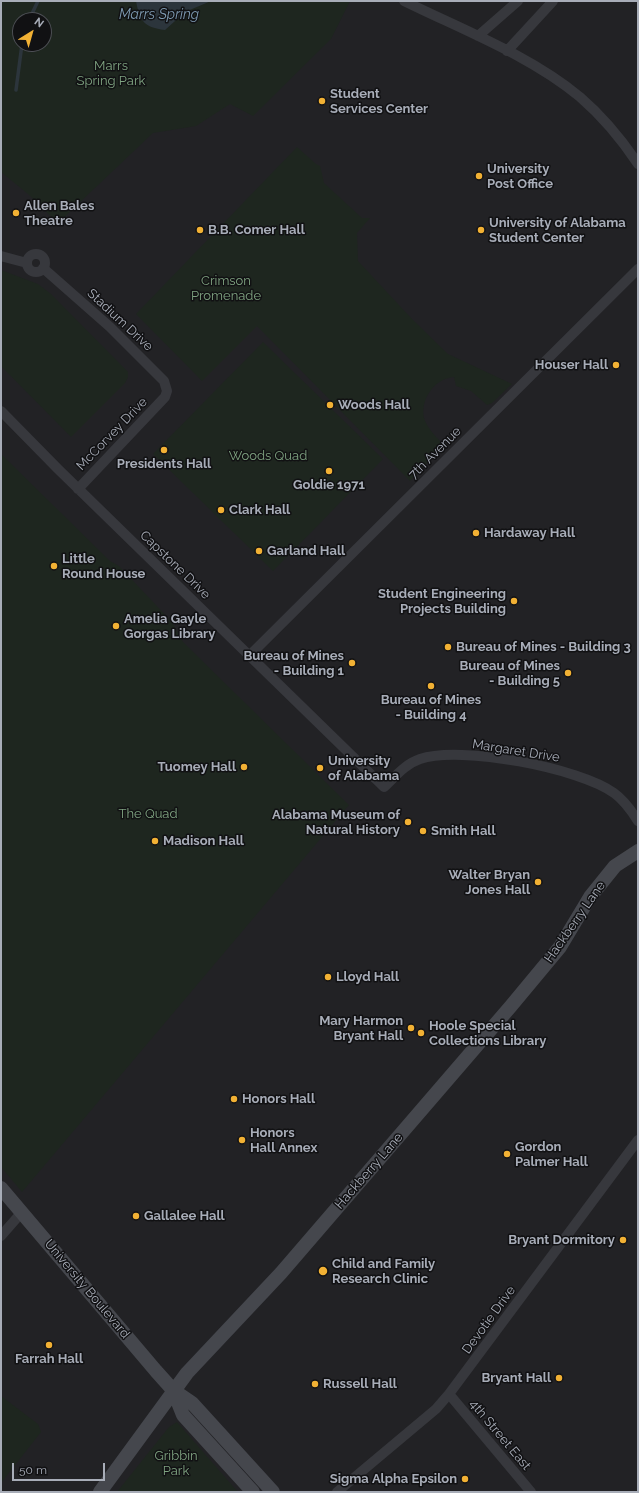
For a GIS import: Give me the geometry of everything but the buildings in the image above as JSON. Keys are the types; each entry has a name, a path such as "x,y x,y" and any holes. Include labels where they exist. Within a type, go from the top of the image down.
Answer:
{"street":[{"path":"404,1 478,36 545,72 581,98 612,130 638,164"},
{"path":"478,36 518,1"},
{"path":"507,51 553,1"},
{"name":"Stadium Drive","path":"1,256 26,262 29,257 38,255 44,260 43,268 110,327 164,381 167,391 165,397"},
{"name":"7th Avenue","path":"249,656 638,269"},
{"name":"McCorvey Drive","path":"78,489 165,397"},
{"name":"Capstone Drive","path":"1,411 78,489 384,787"},
{"name":"Margaret Drive","path":"384,787 409,764 420,759 450,755 489,758 549,767 600,785 613,792 624,802 638,820"},
{"name":"Hackberry Lane","path":"100,1492 187,1372 281,1273 511,1006 560,947 590,897 615,866 638,851"},
{"name":"Devotie Drive","path":"337,1492 436,1409 449,1394 638,1140"},
{"name":"University Boulevard","path":"1,1188 173,1390 192,1403 273,1492"},
{"path":"1,1236 22,1212"},
{"name":"University Boulevard","path":"173,1390 183,1415 253,1492"},
{"name":"4th Street East","path":"449,1394 531,1492"}],"shaded area":[{"name":"University of Alabama","path":"1,1 638,1 638,1492 1,1492"}],"green space":[{"name":"Marrs Spring Park","path":"1,1 350,1 331,39 253,116 230,104 196,126 153,133 58,223 28,194 1,172"},
{"name":"Crimson Promenade","path":"297,147 320,166 324,183 362,218 370,218 357,233 358,261 412,319 448,354 512,384 492,403 487,405 471,391 456,386 454,377 447,378 434,386 426,399 423,414 429,428 444,445 410,481 257,326 202,381 136,314"},
{"path":"1,270 38,284 51,294 128,372 128,377 125,383 71,437 1,366"},
{"name":"Woods Quad","path":"263,342 383,459 273,571 153,454"},
{"name":"The Quad","path":"1,454 110,561 119,566 172,622 183,642 349,805 22,1192 1,1167"},
{"path":"1,1396 38,1424 41,1432 1,1483"},
{"name":"Gribbin Park","path":"177,1422 238,1492 117,1492 169,1427"}],"water":[{"name":"Marrs Spring","path":"136,1 211,1 185,12 165,30 152,27 141,19"}],"waterway":[{"path":"33,12 38,1"},
{"path":"16,90 21,52"}],"place":[{"name":"Student Services Center","path":"322,101"},
{"name":"University Post Office","path":"479,176"},
{"name":"Allen Bales Theatre","path":"16,213"},
{"name":"B.B. Comer Hall","path":"200,230"},
{"name":"University of Alabama Student Center","path":"481,230"},
{"name":"Houser Hall","path":"616,365"},
{"name":"Woods Hall","path":"330,405"},
{"name":"Presidents Hall","path":"164,450"},
{"name":"Goldie 1971","path":"329,471"},
{"name":"Clark Hall","path":"221,510"},
{"name":"Hardaway Hall","path":"476,533"},
{"name":"Garland Hall","path":"259,551"},
{"name":"Little Round House","path":"54,566"},
{"name":"Student Engineering Projects Building","path":"514,601"},
{"name":"Amelia Gayle Gorgas Library","path":"116,626"},
{"name":"Bureau of Mines - Building 3","path":"448,647"},
{"name":"Bureau of Mines - Building 1","path":"352,663"},
{"name":"Bureau of Mines - Building 5","path":"568,673"},
{"name":"Bureau of Mines - Building 4","path":"431,686"},
{"name":"Tuomey Hall","path":"244,767"},
{"name":"University of Alabama","path":"320,768"},
{"name":"Alabama Museum of Natural History","path":"408,822"},
{"name":"Smith Hall","path":"423,831"},
{"name":"Madison Hall","path":"155,841"},
{"name":"Walter Bryan Jones Hall","path":"538,882"},
{"name":"Lloyd Hall","path":"328,977"},
{"name":"Mary Harmon Bryant Hall","path":"411,1028"},
{"name":"Hoole Special Collections Library","path":"421,1033"},
{"name":"Honors Hall","path":"234,1099"},
{"name":"Honors Hall Annex","path":"242,1140"},
{"name":"Gordon Palmer Hall","path":"507,1154"},
{"name":"Gallalee Hall","path":"136,1216"},
{"name":"Bryant Dormitory","path":"623,1240"},
{"name":"Child and Family Research Clinic","path":"323,1271"},
{"name":"Farrah Hall","path":"49,1345"},
{"name":"Bryant Hall","path":"559,1378"},
{"name":"Russell Hall","path":"315,1384"},
{"name":"Sigma Alpha Epsilon","path":"465,1479"}]}
